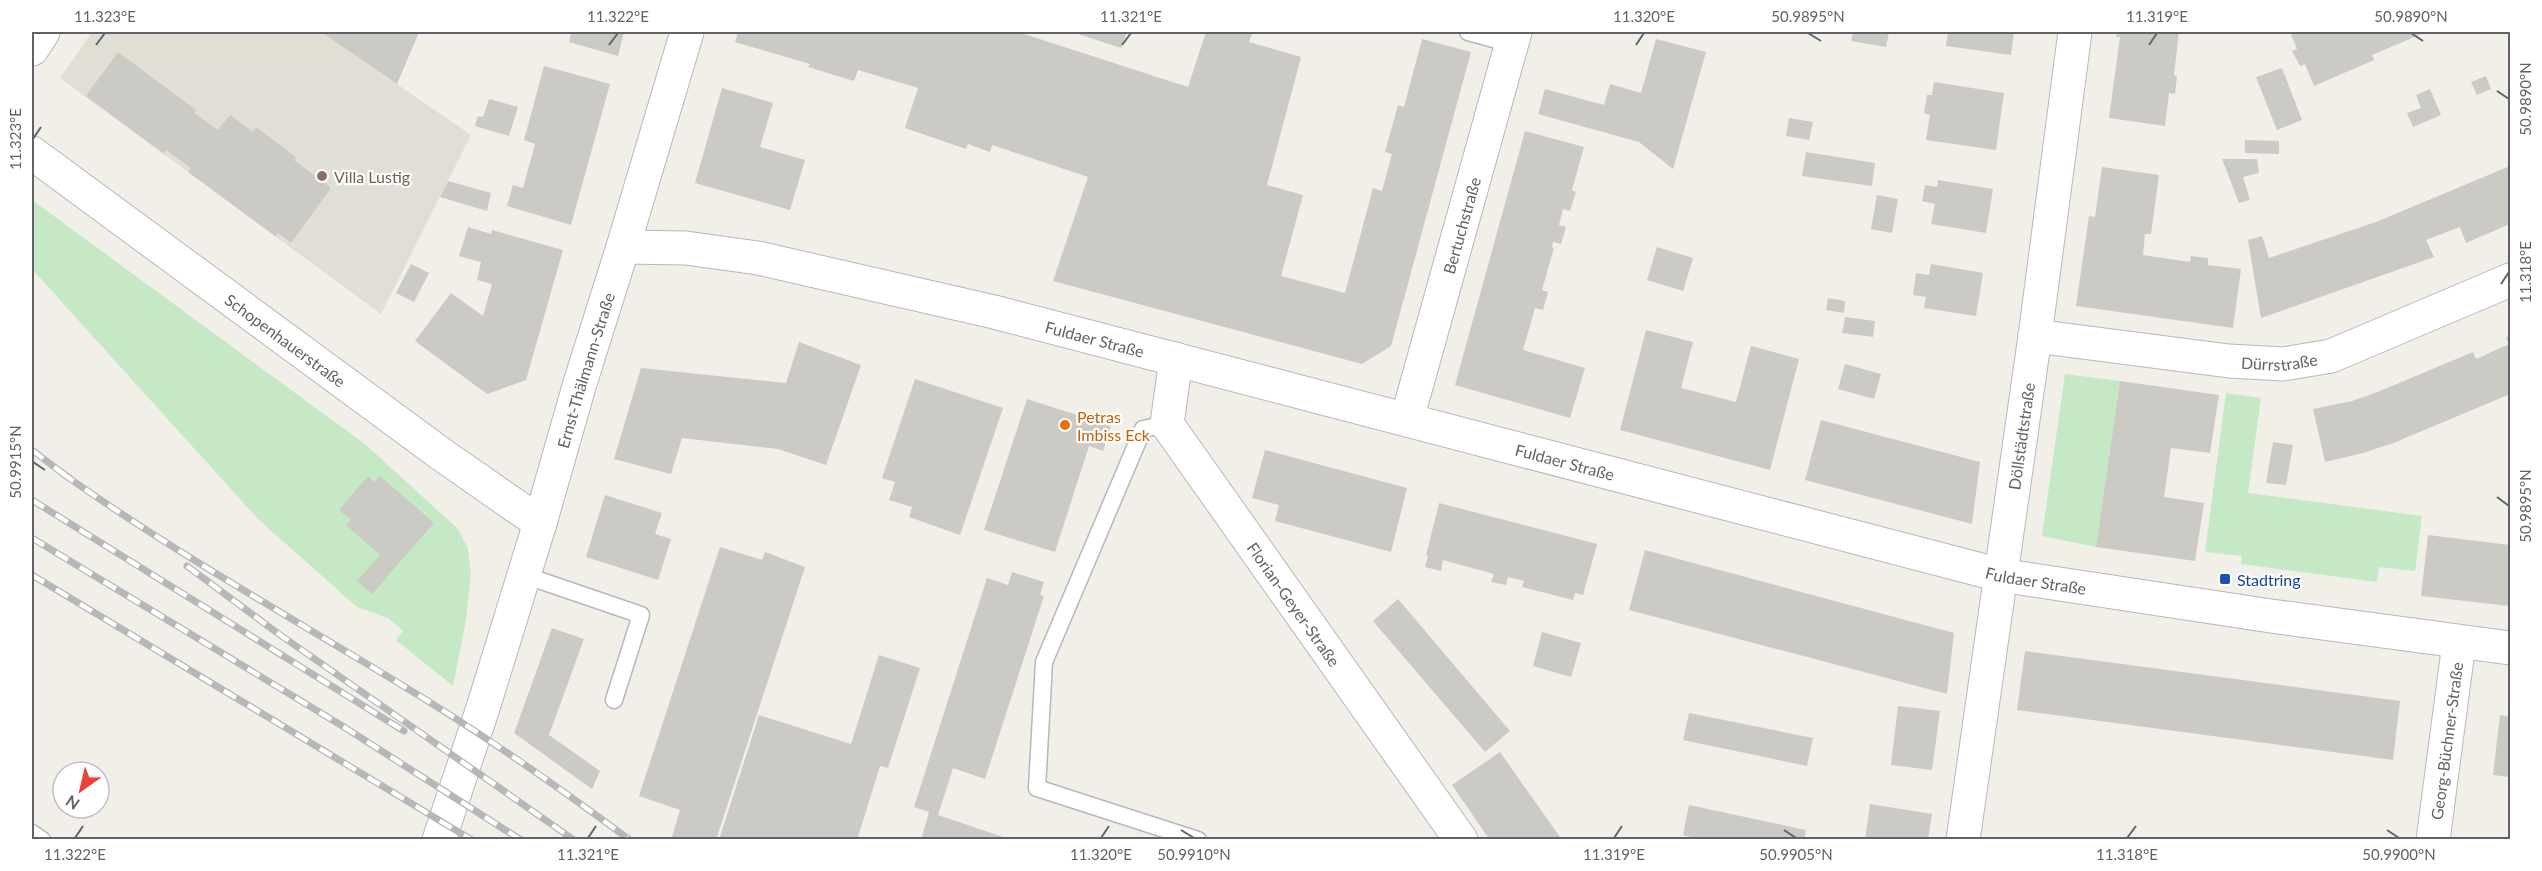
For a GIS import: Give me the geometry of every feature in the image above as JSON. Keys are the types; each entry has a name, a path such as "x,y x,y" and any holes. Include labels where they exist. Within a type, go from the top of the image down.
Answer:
{"street":[{"path":"32,49 43,32"},
{"name":"Ernst-Thälmann-Straße","path":"439,840 483,708 540,523 580,383 687,32"},
{"name":"Döllstädtstraße","path":"1963,840 2035,336 2075,32"},
{"name":"Bertuchstraße","path":"1407,419 1514,38"},
{"name":"Schopenhauerstraße","path":"32,153 441,454 540,523"},
{"name":"Fuldaer Straße","path":"623,247 686,248 758,258 994,312 2000,574 2459,643 2511,648"},
{"name":"Dürrstraße","path":"2035,336 2229,362 2283,364 2331,356 2511,280"},
{"path":"1167,424 1176,358"},
{"name":"Florian-Geyer-Straße","path":"1167,424 1461,840"},
{"name":"Georg-Büchner-Straße","path":"2433,840 2459,643"}],"lane":[{"path":"1468,32 1514,38"},
{"path":"1167,424 1143,429 1044,662 1037,788 1198,840"},
{"path":"524,575 641,615 614,700"},
{"path":"32,833 42,840"}],"shaded area":[{"name":"Villa Lustig","path":"92,32 321,32 471,135 381,314 60,78"}],"green space":[{"path":"32,200 366,445 458,529 468,549 471,573 466,620 453,686 396,640 403,631 388,618 357,607 258,519 32,269"},
{"path":"2065,374 2120,381 2096,547 2042,536"},
{"path":"2226,393 2261,398 2248,493 2422,516 2415,571 2379,567 2377,582 2241,564 2242,556 2205,552"}],"building":[{"path":"321,32 419,32 397,84"},
{"path":"566,32 624,32 618,56 569,42 571,33"},
{"path":"738,32 1018,32 1188,87 1206,32 1253,32 1249,42 1301,57 1267,185 1303,195 1281,276 1345,293 1373,188 1382,191 1392,154 1385,152 1398,105 1404,107 1422,39 1471,52 1391,346 1362,364 1053,281 1088,177 992,145 990,152 968,144 966,149 905,128 918,88 858,70 854,81 808,67 810,64 735,42"},
{"path":"1072,32 1127,32 1121,48"},
{"path":"1853,32 1889,32 1886,47 1851,41"},
{"path":"1948,32 2014,32 2011,55 1946,46"},
{"path":"2117,32 2179,32 2174,75 2177,76 2175,94 2169,93 2165,126 2109,118 2120,37 2116,37"},
{"path":"2290,32 2426,32 2372,55 2374,60 2314,86 2305,64 2300,66 2292,51 2297,49"},
{"path":"1656,39 1706,52 1673,169 1639,142 1538,114 1545,89 1604,105 1610,84 1641,93"},
{"path":"118,52 196,110 194,113 218,130 230,115 253,132 256,127 296,157 294,160 331,188 291,243 278,233 275,236 188,172 191,168 166,150 164,154 86,96"},
{"path":"544,66 610,84 571,225 507,206 513,185 523,188 535,144 524,140"},
{"path":"2282,68 2302,120 2277,130 2256,77"},
{"path":"2486,76 2491,89 2477,95 2471,82"},
{"path":"1934,82 2004,93 1996,150 1926,140 1930,115 1924,113 1927,95 1932,95"},
{"path":"722,88 773,103 760,147 805,160 790,210 695,183"},
{"path":"2430,89 2441,115 2413,127 2407,113 2421,108 2416,95"},
{"path":"489,99 518,107 509,136 475,126 478,116 483,117"},
{"path":"1789,118 1813,122 1809,140 1786,136"},
{"path":"1525,131 1584,147 1572,190 1576,192 1570,211 1563,209 1559,225 1566,227 1561,244 1553,242 1552,247 1554,248 1542,290 1548,292 1543,310 1535,308 1523,350 1585,368 1570,418 1455,385"},
{"path":"2245,140 2279,141 2279,154 2245,153"},
{"path":"1806,152 1875,163 1872,186 1802,176"},
{"path":"2222,159 2257,159 2259,173 2243,177 2250,200 2239,203"},
{"path":"2510,166 2510,224 2466,243 2460,227 2426,240 2434,257 2261,318 2248,240 2262,236 2269,258 2376,222"},
{"path":"2102,167 2159,175 2151,234 2145,234 2143,255 2190,262 2191,256 2208,258 2208,265 2241,269 2233,328 2076,306 2089,216 2095,217"},
{"path":"1938,180 1993,189 1986,233 1931,224 1935,204 1922,201 1925,185 1937,187"},
{"path":"448,181 491,193 487,211 440,197"},
{"path":"1877,195 1898,199 1892,233 1871,229"},
{"path":"468,227 491,234 492,230 563,250 526,380 487,394 415,341 451,293 483,316 492,284 477,280 481,262 459,256"},
{"path":"1657,247 1693,258 1683,291 1647,280"},
{"path":"411,264 429,273 414,302 396,293"},
{"path":"1931,264 1983,273 1976,316 1924,308 1926,297 1913,295 1916,273 1929,275"},
{"path":"1828,298 1845,301 1844,313 1826,310"},
{"path":"1845,317 1875,321 1873,337 1842,333"},
{"path":"1646,330 1693,342 1681,388 1736,402 1751,346 1799,359 1770,470 1620,430"},
{"path":"2510,336 2510,394 2396,442 2325,462 2313,409 2352,401 2473,352 2476,359 2509,344 2506,338"},
{"path":"799,342 861,365 826,465 778,449 682,438 671,474 614,459 641,368 786,383"},
{"path":"1845,364 1881,374 1874,399 1838,389"},
{"path":"915,379 1003,408 960,535 909,517 912,507 889,500 895,482 882,478"},
{"path":"2120,381 2219,395 2210,453 2171,448 2164,497 2204,503 2195,561 2096,547"},
{"path":"1027,399 1111,426 1103,451 1089,446 1055,552 984,530"},
{"path":"1821,420 1980,462 1972,524 1805,480"},
{"path":"2273,442 2293,445 2286,485 2266,483"},
{"path":"1265,450 1407,488 1391,552 1275,521 1279,505 1252,498"},
{"path":"368,476 374,482 380,476 434,523 372,594 357,581 380,555 346,525 351,520 339,510"},
{"path":"605,495 662,513 655,534 671,539 658,580 586,557"},
{"path":"1439,503 1597,544 1583,595 1575,593 1573,600 1522,587 1524,581 1508,577 1506,585 1491,582 1494,574 1443,560 1441,571 1425,567"},
{"path":"2428,535 2510,545 2509,606 2421,596"},
{"path":"720,547 762,560 765,552 805,567 716,840 671,840 680,810 639,796"},
{"path":"1645,550 1954,633 1947,694 1629,610"},
{"path":"1012,572 1044,582 1040,595 1044,596 985,779 953,768 938,815 1012,840 921,840 929,812 914,807 987,578 1008,585"},
{"path":"1398,599 1510,731 1485,752 1373,621"},
{"path":"552,628 584,639 549,735 600,771 592,789 514,733"},
{"path":"1542,632 1581,643 1571,677 1533,666"},
{"path":"2025,651 2400,701 2393,760 2017,710"},
{"path":"879,655 920,668 888,768 880,766 857,840 719,840 759,715 851,744"},
{"path":"1898,706 1940,711 1932,770 1891,765"},
{"path":"1689,713 1813,738 1807,766 1683,740"},
{"path":"2500,715 2510,717 2510,777 2493,775"},
{"path":"1500,752 1562,840 1490,840 1485,833 1452,785"},
{"path":"1870,804 1932,814 1928,840 1865,840"},
{"path":"1689,805 1806,830 1804,840 1702,840 1683,835"}],"railway":[{"path":"32,450 69,478"},
{"path":"62,473 189,557 463,723 630,840"},
{"path":"32,500 404,731"},
{"path":"32,538 344,727 521,840"},
{"path":"187,566 276,632 574,840"},
{"path":"32,575 472,840"}],"place":[{"name":"Villa Lustig","path":"322,176"},
{"name":"Petras Imbiss Eck","path":"1065,425"},
{"name":"Stadtring","path":"2225,579"}]}
